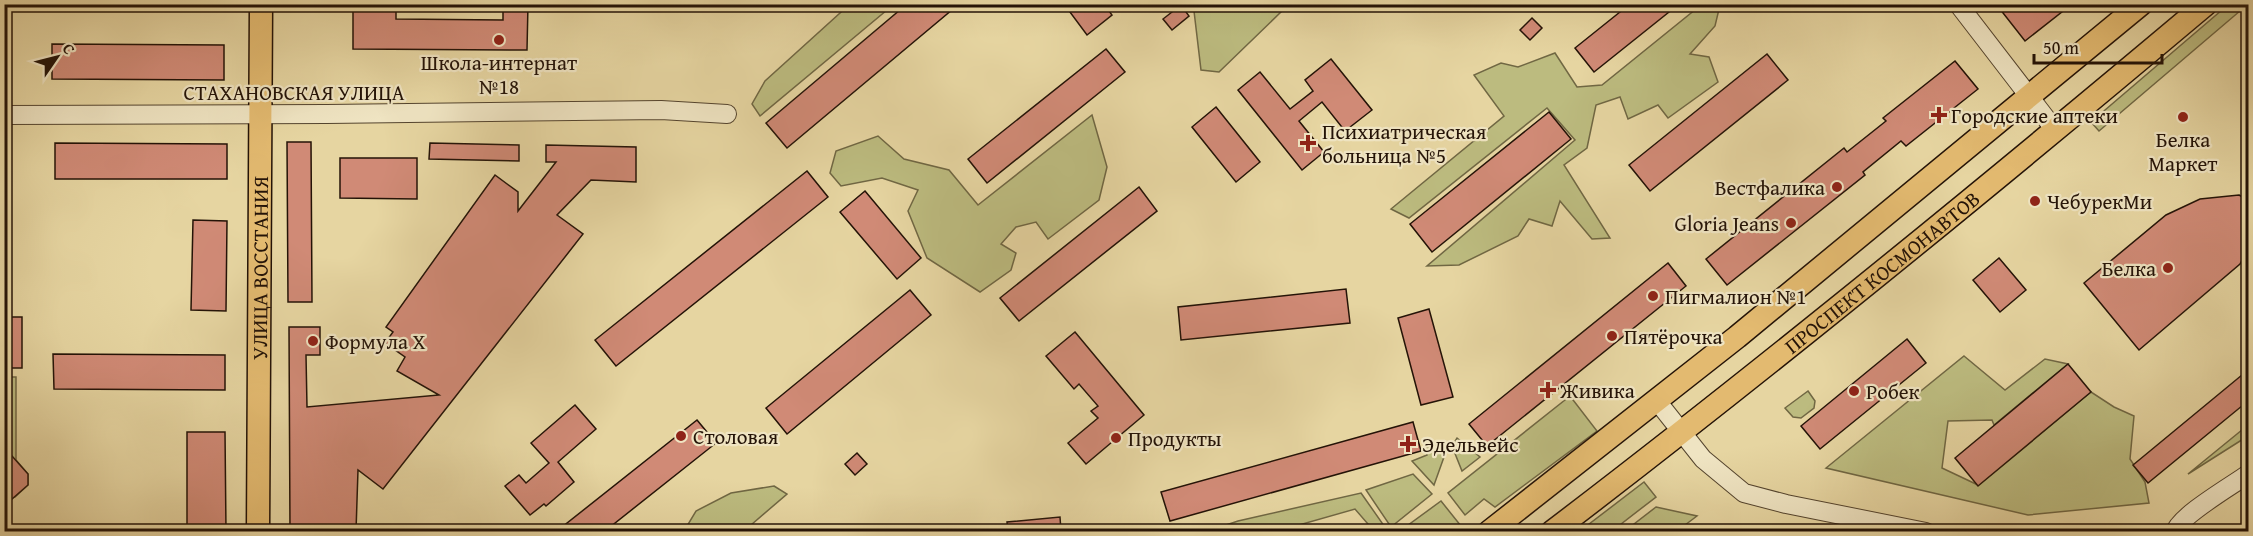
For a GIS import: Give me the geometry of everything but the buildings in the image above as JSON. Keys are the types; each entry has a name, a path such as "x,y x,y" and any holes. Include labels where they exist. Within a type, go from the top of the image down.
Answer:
{"main road":[{"name":"УЛИЦА ВОССТАНИЯ","path":"258,531 261,4"},
{"name":"ПРОСПЕКТ КОСМОНАВТОВ","path":"1489,531 1657,402 2141,4"},
{"name":"ПРОСПЕКТ КОСМОНАВТОВ","path":"1552,531 1681,432 2055,130 2206,4"}],"street":[{"path":"1958,4 2055,130"},
{"name":"СТАХАНОВСКАЯ УЛИЦА","path":"4,115 261,115 661,110 727,114"},
{"path":"1657,402 1703,459 1744,494 1926,531"},
{"path":"2175,531 2176,526 2196,509 2248,474"}],"shaded area":[{"path":"850,4 893,5 760,116 752,104 765,81"},
{"path":"2229,4 2247,5 2099,131 2091,122"},
{"path":"1202,5 1281,5 1282,11 1219,72 1201,70 1194,11"},
{"path":"1701,5 1720,5 1715,26 1690,54 1709,57 1718,82 1668,118 1658,105 1628,119 1620,97 1596,105 1587,148 1564,165 1610,238 1592,239 1560,201 1552,226 1529,219 1518,236 1459,265 1427,266 1575,140 1547,108 1409,218 1391,209 1504,116 1474,75 1501,63 1518,67 1555,53 1577,87 1602,85"},
{"path":"1092,115 1107,167 1099,200 1048,239 1036,222 1016,227 1001,244 1016,253 1011,270 980,292 927,258 908,211 918,190 882,178 841,186 830,173 836,151 878,136 904,159 949,170 978,205"},
{"path":"1964,356 2005,390 2045,359 2068,364 1994,425 1992,420 1948,421 1942,468 1978,485 2091,392 2114,407 2134,416 2130,459 2145,482 2149,503 2028,515 1826,468"},
{"path":"4,377 16,377 16,460 28,474 28,485 15,497 7,497 7,532 4,531"},
{"path":"1808,391 1815,401 1814,408 1801,418 1793,417 1785,408"},
{"path":"1570,396 1597,431 1495,507 1484,499 1465,515 1448,493"},
{"path":"2248,425 2248,436 2188,474"},
{"path":"1457,438 1480,457 1462,471 1452,446"},
{"path":"1439,446 1444,457 1434,485 1412,461 1427,455 1425,447"},
{"path":"1413,474 1432,494 1391,527 1366,490"},
{"path":"1644,482 1656,497 1612,531 1580,531"},
{"path":"774,486 787,494 744,531 684,531 696,511 731,493"},
{"path":"1361,493 1387,530 1374,531 1355,509 1278,531 1208,531 1238,521"},
{"path":"1441,501 1465,531 1400,531"},
{"path":"1656,507 1697,516 1677,531 1625,531"}],"place":[{"name":"Школа-интернат №18","path":"499,40"},
{"name":"Городские аптеки","path":"1939,115"},
{"name":"Белка Маркет","path":"2183,117"},
{"name":"Психиатрическая больница №5","path":"1308,143"},
{"name":"Вестфалика","path":"1837,187"},
{"name":"ЧебурекМи","path":"2035,201"},
{"name":"Gloria Jeans","path":"1791,223"},
{"name":"Белка","path":"2168,268"},
{"name":"Пигмалион №1","path":"1653,296"},
{"name":"Пятёрочка","path":"1612,336"},
{"name":"Формула X","path":"313,341"},
{"name":"Живика","path":"1548,390"},
{"name":"Робек","path":"1854,391"},
{"name":"Столовая","path":"681,436"},
{"name":"Продукты","path":"1116,438"},
{"name":"Эдельвейс","path":"1408,444"}]}
